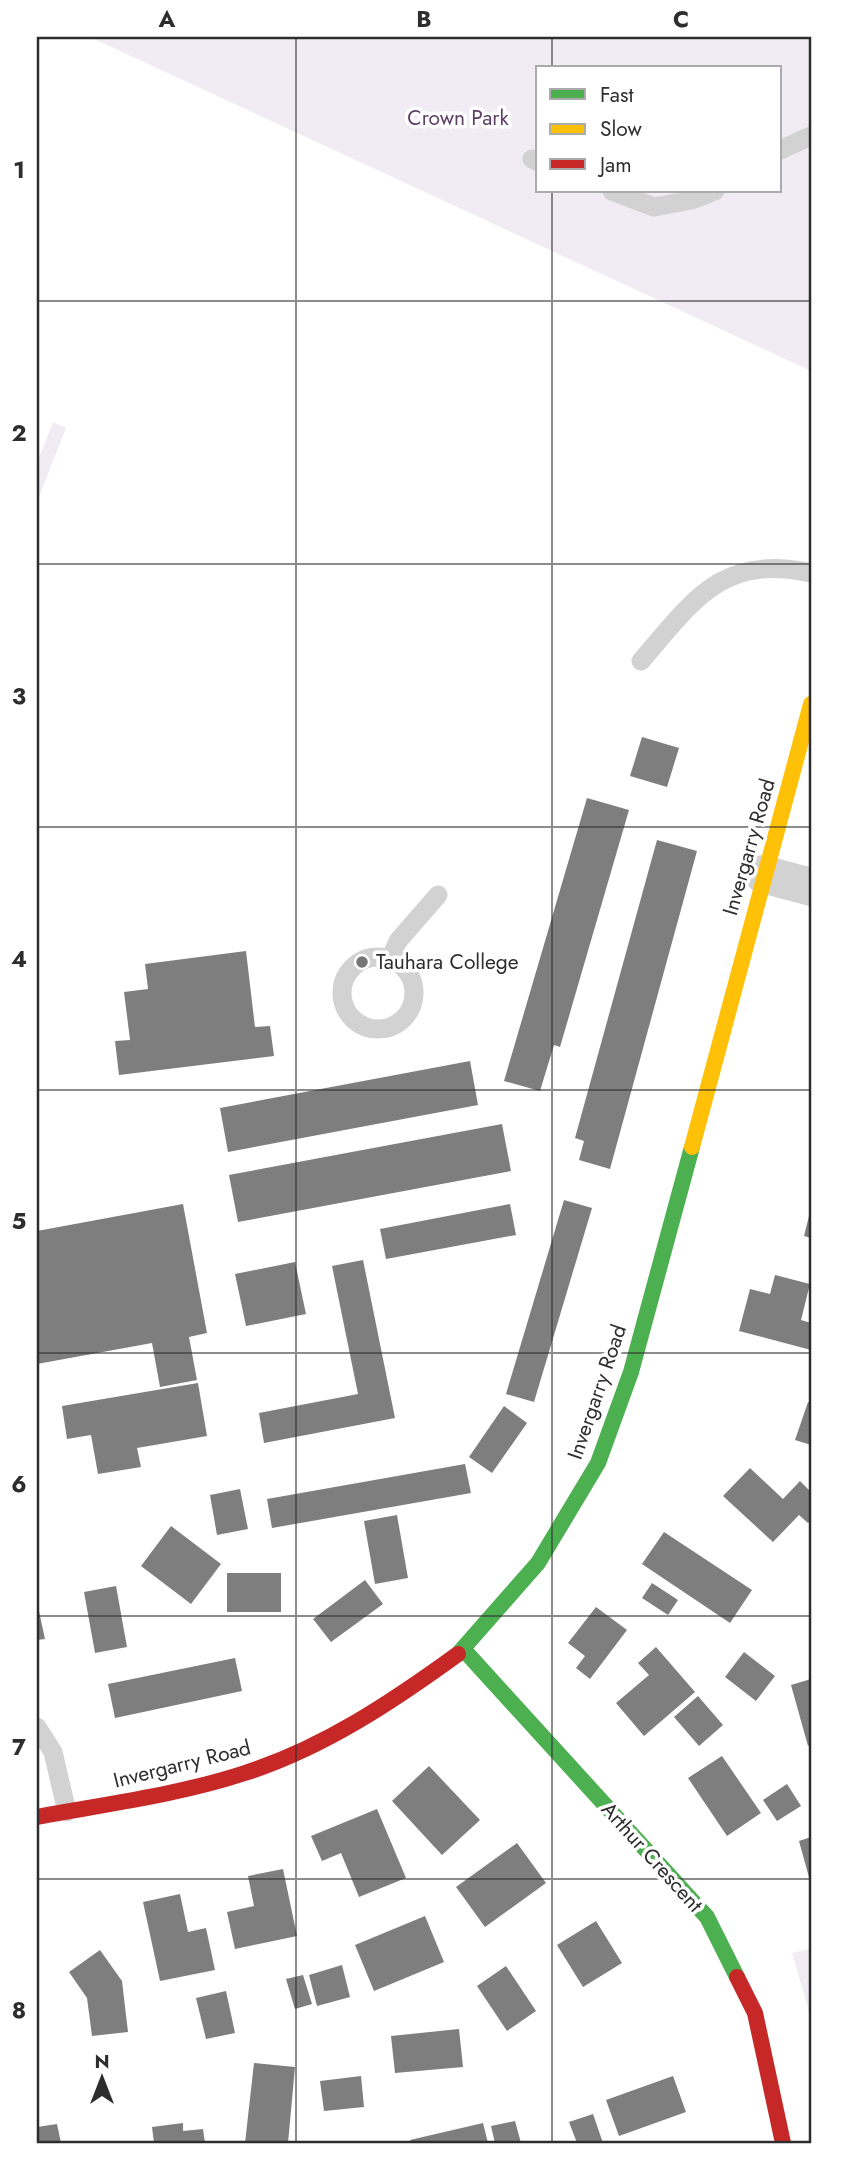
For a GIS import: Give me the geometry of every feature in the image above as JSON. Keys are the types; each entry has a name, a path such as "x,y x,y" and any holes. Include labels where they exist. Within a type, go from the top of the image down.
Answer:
{"street":[{"name":"Invergarry Road","path":"37,1817 153,1796 246,1773 331,1737 399,1697 464,1650 538,1563 598,1463 631,1372 763,874 811,704"},
{"path":"763,874 811,887"},
{"name":"Arthur Crescent","path":"464,1650 707,1917 755,2013 783,2143"}],"lane":[{"path":"782,149 811,136"},
{"path":"615,192 654,207 692,200 712,192"},
{"path":"641,661 698,595 719,580 748,572 780,568 811,573"},
{"path":"390,959 398,941 438,895"},
{"path":"37,1727 53,1752 67,1812"}],"green space":[{"name":"Crown Park","path":"90,37 811,37 811,371"},
{"path":"53,422 66,428 37,502 37,463"},
{"path":"811,1949 811,2018 792,1953"}],"building":[{"path":"642,737 679,748 667,787 630,776"},
{"path":"587,798 629,810 560,1047 554,1045 540,1091 504,1081"},
{"path":"657,840 697,851 610,1169 579,1160 584,1141 575,1138"},
{"path":"246,951 255,1027 270,1026 274,1056 119,1075 115,1041 130,1040 124,992 148,989 145,964"},
{"path":"470,1061 478,1105 228,1152 220,1108"},
{"path":"502,1124 511,1171 238,1222 229,1175"},
{"path":"564,1200 592,1208 534,1402 506,1394"},
{"path":"183,1204 207,1333 189,1337 197,1380 160,1387 152,1343 37,1364 37,1231"},
{"path":"510,1204 516,1235 386,1259 380,1229"},
{"path":"811,1212 811,1238 804,1236"},
{"path":"363,1260 395,1418 264,1443 259,1413 358,1394 332,1266"},
{"path":"295,1262 306,1314 246,1326 235,1274"},
{"path":"775,1275 810,1284 801,1320 811,1323 811,1350 739,1331 750,1289 770,1294"},
{"path":"198,1383 207,1436 137,1448 141,1467 98,1474 91,1435 67,1439 62,1406"},
{"path":"808,1402 811,1403 811,1445 795,1440"},
{"path":"504,1406 527,1423 492,1473 469,1457"},
{"path":"465,1464 471,1493 272,1528 267,1499"},
{"path":"750,1468 783,1499 800,1481 811,1492 811,1520 808,1523 799,1515 773,1542 723,1496"},
{"path":"240,1489 248,1529 217,1535 210,1495"},
{"path":"397,1515 408,1578 375,1584 364,1521"},
{"path":"171,1526 221,1564 191,1604 141,1566"},
{"path":"664,1532 752,1590 730,1623 642,1564"},
{"path":"227,1573 281,1573 281,1612 227,1612"},
{"path":"365,1580 383,1604 331,1642 313,1619"},
{"path":"652,1583 678,1600 668,1615 642,1598"},
{"path":"116,1586 127,1647 95,1653 84,1592"},
{"path":"37,1602 45,1639 37,1640"},
{"path":"596,1607 627,1630 590,1679 576,1668 585,1656 568,1643"},
{"path":"656,1647 695,1692 644,1736 616,1703 649,1675 638,1663"},
{"path":"744,1652 775,1676 756,1701 725,1677"},
{"path":"235,1658 242,1691 115,1718 108,1684"},
{"path":"811,1679 811,1744 808,1746 791,1685"},
{"path":"698,1696 723,1725 699,1746 674,1717"},
{"path":"722,1756 761,1813 727,1836 688,1778"},
{"path":"429,1766 480,1820 442,1855 392,1801"},
{"path":"787,1784 801,1806 777,1821 763,1800"},
{"path":"377,1809 406,1878 359,1897 341,1853 322,1861 311,1836"},
{"path":"811,1837 811,1881 810,1881 799,1841"},
{"path":"517,1843 546,1883 485,1927 456,1887"},
{"path":"283,1869 297,1936 235,1949 227,1912 254,1906 248,1876"},
{"path":"180,1894 188,1932 206,1928 215,1970 160,1981 143,1902"},
{"path":"425,1916 444,1962 374,1991 355,1945"},
{"path":"596,1921 622,1963 583,1987 557,1945"},
{"path":"100,1950 122,1981 128,2032 92,2036 87,1998 69,1972"},
{"path":"342,1965 350,1997 317,2006 309,1975"},
{"path":"506,1966 536,2011 507,2031 477,1986"},
{"path":"303,1975 312,2004 295,2009 286,1979"},
{"path":"226,1991 235,2033 206,2039 196,1998"},
{"path":"459,2029 463,2067 395,2073 391,2036"},
{"path":"254,2063 295,2067 288,2143 245,2143"},
{"path":"361,2076 364,2107 324,2111 320,2081"},
{"path":"673,2076 686,2112 619,2136 606,2100"},
{"path":"593,2114 603,2143 577,2143 569,2122"},
{"path":"515,2121 521,2143 495,2143 491,2126"},
{"path":"183,2123 183,2131 203,2129 205,2143 154,2143 152,2127"},
{"path":"483,2123 488,2143 411,2143 410,2140"},
{"path":"57,2124 61,2143 37,2143 37,2127"}],"traffic: fast":[{"path":"458,1654 538,1563 598,1463 631,1372 692,1147"},
{"path":"464,1650 707,1917 737,1977"}],"traffic: slow":[{"path":"692,1147 811,704"}],"traffic: jam":[{"path":"37,1817 194,1787 274,1763 356,1722 458,1654"},
{"path":"737,1977 755,2013 783,2143"}],"place":[{"name":"Tauhara College","path":"362,962"}]}
